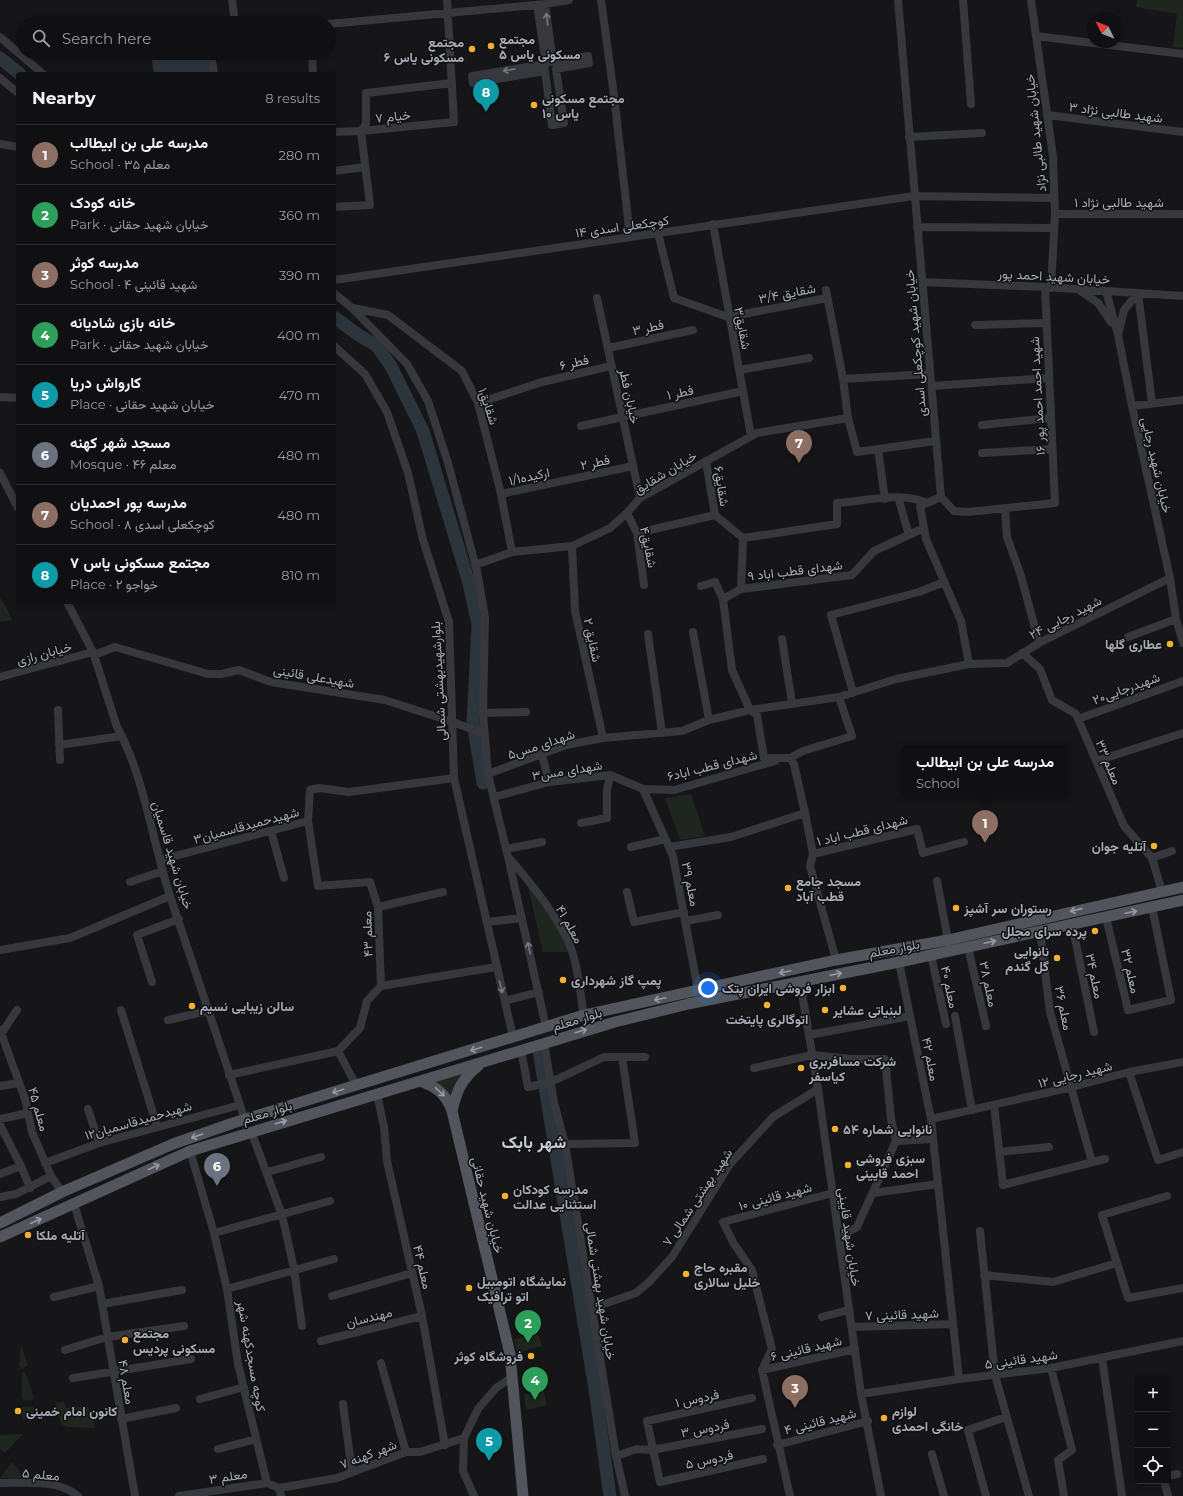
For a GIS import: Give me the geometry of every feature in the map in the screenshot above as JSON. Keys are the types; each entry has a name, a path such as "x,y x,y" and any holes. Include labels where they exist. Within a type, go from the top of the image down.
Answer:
{"main road":[{"name":"بلوار معلم","path":"0,1237 190,1151 615,1022 687,998 698,990 836,960 948,940 1183,887"},
{"name":"بلوار معلم","path":"0,1223 62,1192 173,1144 245,1120 584,1015 800,981 877,965 899,962 1183,900"},
{"path":"873,954 877,965"},
{"path":"452,1111 456,1093 466,1077 482,1063"},
{"path":"420,1081 433,1086 442,1092 452,1111"},
{"name":"خیابان شهید حقانی","path":"452,1111 510,1354 523,1496"},
{"path":"245,1120 251,1132"}],"street":[{"path":"232,0 234,16"},
{"path":"336,207 370,205 361,131 366,124 366,93 452,83 447,0"},
{"path":"336,23 569,0"},
{"path":"601,0 614,94 630,237"},
{"name":"خیابان شهید کوچکعلی اسدی","path":"898,0 941,498"},
{"path":"963,0 971,104"},
{"name":"خیابان شهید طالبی نژاد","path":"1032,0 1053,156 1055,214 1048,287"},
{"path":"541,4 550,66 564,123 552,125 550,66"},
{"path":"1036,36 1183,54"},
{"path":"0,38 16,51"},
{"path":"473,80 588,59"},
{"path":"26,60 41,72"},
{"path":"212,60 214,72"},
{"path":"312,60 313,72"},
{"path":"0,78 16,91"},
{"name":"خیام ۷","path":"336,132 454,122 452,83"},
{"name":"شهید طالبی نژاد ۳","path":"1047,115 1183,132"},
{"path":"909,137 982,133"},
{"path":"0,144 16,147"},
{"path":"336,170 365,167"},
{"name":"کوچکعلی اسدی ۱۴","path":"336,280 914,196 1054,198"},
{"name":"شهید طالبی نژاد ۱","path":"1055,214 1183,214"},
{"name":"شقایق۳","path":"713,224 728,317 743,392 754,434"},
{"path":"917,227 1054,228"},
{"path":"658,233 674,298 728,317"},
{"name":"خیابان شهید احمد پور","path":"923,282 1048,287 1183,296"},
{"path":"336,285 342,299"},
{"name":"شهید احمد احمد پور ۱۶","path":"1005,508 1055,503 1045,323 1048,287"},
{"path":"1079,290 1092,298 1104,309 1118,335"},
{"name":"خیابان شهید رجایی","path":"1106,291 1118,335 1170,578 1176,619 1183,643"},
{"path":"1118,335 1124,310 1138,293"},
{"path":"1138,293 1152,403"},
{"path":"336,294 352,308 407,364 428,401 448,463 474,565 485,617 483,713 488,774 507,853 519,918 539,992 546,1027"},
{"name":"شقایق ۳/۴","path":"728,317 827,294 843,379"},
{"name":"خیابان فطر","path":"597,298 640,498"},
{"name":"شقایق۱","path":"352,308 388,315 462,371 478,403 501,494 512,552"},
{"path":"975,325 1045,323"},
{"name":"فطر ۳","path":"608,348 693,330"},
{"name":"بلوارشهیدبهشتی شمالی","path":"336,348 365,374 387,412 408,473 422,540 449,622 454,778 513,1037"},
{"path":"739,370 809,358"},
{"name":"فطر ۶","path":"478,403 542,382 612,366"},
{"path":"930,374 843,379 848,418 857,452 935,441"},
{"path":"932,386 1048,378"},
{"name":"فطر ۱","path":"582,426 622,416 743,392"},
{"path":"0,397 16,398"},
{"path":"1132,406 1183,400"},
{"path":"754,434 848,418"},
{"path":"982,425 1050,418"},
{"name":"خیابان شقایق","path":"474,565 512,552 572,546 610,528 627,513 640,498 754,434"},
{"path":"878,449 885,499"},
{"path":"982,453 1052,449"},
{"name":"شقایق۶","path":"706,461 715,515"},
{"name":"فطر ۲","path":"562,481 633,466"},
{"path":"0,473 16,504"},
{"name":"ارکیده۱/۱","path":"501,494 562,481"},
{"path":"898,498 908,535 924,528"},
{"path":"637,534 715,515 743,538 837,524 837,503 916,498 927,503"},
{"path":"969,664 962,621 926,539 920,506 941,498 954,512 1005,508 1008,537 1021,576 1039,643"},
{"name":"شقایق۴","path":"627,513 637,534 644,585"},
{"name":"شهدای قطب اباد ۹","path":"741,589 852,575 874,551 908,535"},
{"path":"723,599 741,589 743,538"},
{"name":"شقایق ۲","path":"572,546 575,611 603,738"},
{"name":"شهید رجایی ۲۴","path":"792,703 839,698 896,679 969,664 1007,663 1039,643 1170,578"},
{"path":"701,586 715,582 723,599 732,670 750,710 757,715 764,758 788,758 796,774 813,854 810,866 836,960"},
{"path":"853,693 831,615 919,592 944,582"},
{"name":"خیابان شهید قاسمیان","path":"68,604 94,654 116,727 122,736 138,780 170,896 179,919 245,1120"},
{"path":"1128,637 1176,619"},
{"path":"692,632 709,720"},
{"path":"648,634 662,733"},
{"path":"782,639 792,703"},
{"name":"شهیدعلی قائینی","path":"94,654 115,647 208,674 221,674 239,670 270,682 385,700 453,722 484,734"},
{"name":"معلم ۳۳","path":"1022,653 1040,669 1052,700 1076,714 1124,826 1152,858 1162,891"},
{"name":"خیابان رازی","path":"0,677 94,654"},
{"name":"شهیدرجایی۲۰","path":"1078,719 1183,681"},
{"name":"شهدای قطب اباد۶","path":"642,789 674,790 788,758 803,751 852,736 839,698"},
{"name":"شهدای مس۵","path":"488,774 566,745 603,738 682,731 709,720 750,710 792,703"},
{"path":"58,710 60,760"},
{"path":"483,713 526,712"},
{"path":"1096,761 1183,733"},
{"path":"59,745 122,736"},
{"path":"542,755 549,782"},
{"path":"581,823 607,818 607,790 610,775"},
{"name":"شهدای مس۳","path":"494,797 549,782 610,775 642,789"},
{"name":"شهیدحمیدقاسمیان۳","path":"160,860 308,821 310,790 319,788 349,792 454,778"},
{"name":"معلم ۳۹","path":"642,789 673,856 698,990"},
{"path":"669,847 731,837 805,813"},
{"name":"معلم ۴۳","path":"308,821 318,886 370,882 378,907 381,986"},
{"name":"شهدای قطب اباد ۱","path":"813,854 917,829 923,853 964,842"},
{"path":"271,831 284,878"},
{"path":"631,847 665,838"},
{"path":"507,853 542,842"},
{"path":"1152,858 1172,851"},
{"name":"معلم ۴۱","path":"507,853 565,934 573,952 584,1015"},
{"path":"130,882 163,871"},
{"path":"937,882 948,940"},
{"path":"378,907 443,892"},
{"path":"627,892 634,922 684,912"},
{"path":"0,950 70,938 170,896"},
{"name":"معلم ۳۲","path":"1106,917 1128,1010 1171,1000 1152,907"},
{"path":"686,921 718,915"},
{"path":"487,922 519,918"},
{"path":"152,982 137,934 179,919"},
{"name":"معلم ۳۴","path":"1072,924 1094,1032"},
{"name":"معلم ۳۶","path":"1040,931 1050,1012 1092,1162"},
{"name":"معلم ۳۸","path":"968,947 986,1026"},
{"name":"معلم ۴۰","path":"931,955 946,1024"},
{"name":"معلم ۴۲","path":"899,962 931,1119 959,1379"},
{"path":"229,1075 338,1050 360,1028 367,1001 381,986 496,967"},
{"name":"خیابان شهید قایینی","path":"800,981 818,1089 861,1394 868,1421 881,1496"},
{"path":"505,1001 539,992"},
{"path":"1,1032 17,1010"},
{"path":"121,1010 157,1126"},
{"path":"168,1020 208,1011"},
{"path":"809,1035 910,1016"},
{"path":"931,1119 972,1110 955,1016"},
{"name":"معلم ۴۵","path":"1,1032 19,1083 32,1132 51,1176 62,1192"},
{"name":"خیابان شهید بهشتی شمالی","path":"544,1043 554,1102 565,1144 616,1456 625,1496"},
{"path":"338,1050 356,1086"},
{"path":"521,1050 528,1087 551,1082 604,1057 645,1057"},
{"path":"754,1068 812,1055 851,1059 885,1059 891,1119 896,1141 857,1227 839,1237"},
{"path":"565,1144 635,1143 622,1057"},
{"name":"شهید رجایی ۱۲","path":"972,1110 1129,1072 1183,1062"},
{"path":"1129,1072 1158,1160 1183,1152"},
{"path":"0,1086 19,1083"},
{"name":"شهید بهشتی شمالی ۷","path":"592,1308 636,1293 648,1284 672,1256 730,1164 773,1117 818,1089"},
{"name":"معلم ۴۴","path":"377,1094 384,1126 386,1161 422,1316 445,1445"},
{"name":"شهیدحمیدقاسمیان۱۲","path":"45,1163 99,1142 240,1105"},
{"path":"994,1105 1003,1185 1105,1159"},
{"path":"88,1109 99,1142"},
{"path":"0,1119 28,1113"},
{"path":"0,1125 30,1188"},
{"path":"251,1132 282,1215 294,1269 302,1326"},
{"path":"896,1141 933,1139"},
{"path":"999,1152 1049,1147"},
{"name":"کوچه مسجدکهنه شهر","path":"190,1151 214,1233 228,1289 238,1364 267,1483"},
{"path":"267,1172 321,1157"},
{"path":"0,1174 20,1166"},
{"path":"0,1197 16,1194 51,1176"},
{"path":"873,1193 938,1184"},
{"name":"شهید قائینی ۱۰","path":"762,1370 772,1349 752,1270 734,1244 723,1222 833,1193"},
{"path":"1167,1196 1102,1215 1128,1298 1183,1288"},
{"path":"214,1233 330,1201"},
{"name":"معلم ۴۸","path":"74,1204 99,1286 135,1496"},
{"path":"980,1231 996,1375 1006,1417 1029,1496"},
{"path":"228,1289 294,1269 334,1260"},
{"path":"984,1275 1053,1282 1117,1263"},
{"path":"332,1296 412,1273"},
{"path":"54,1297 99,1286"},
{"path":"102,1304 182,1290"},
{"path":"822,1317 848,1310"},
{"name":"مهندسان","path":"321,1341 422,1316"},
{"name":"شهید قائینی ۷","path":"852,1327 953,1324"},
{"path":"65,1350 107,1338 184,1326"},
{"name":"شهید قائینی ۵","path":"861,1394 959,1379 1051,1368 1183,1341"},
{"name":"شهید قائینی ۶","path":"762,1370 855,1349"},
{"path":"1102,1358 1122,1496"},
{"path":"74,1378 191,1359"},
{"path":"381,1363 406,1452"},
{"path":"1051,1368 1072,1450 1058,1460 1064,1496"},
{"path":"762,1370 777,1445 790,1496"},
{"path":"474,1496 464,1471 464,1438 478,1409 496,1388 512,1378"},
{"path":"200,1399 244,1387"},
{"name":"فردوس ۱","path":"652,1450 647,1421 752,1398"},
{"path":"343,1404 352,1472"},
{"path":"121,1419 176,1408"},
{"path":"986,1496 968,1430 1006,1417"},
{"name":"شهید قائینی ۴","path":"777,1445 868,1421"},
{"name":"فردوس ۳","path":"616,1456 637,1449 652,1450 762,1429"},
{"name":"شهر کهنه ۷","path":"280,1492 337,1478 406,1452 420,1452 464,1438"},
{"path":"218,1449 256,1439"},
{"name":"فردوس ۵","path":"652,1450 660,1482 763,1459"},
{"path":"932,1454 944,1496"},
{"path":"1171,1475 1177,1474"},
{"name":"معلم ۵","path":"0,1483 36,1483 67,1488 78,1496"},
{"name":"معلم ۳","path":"179,1496 267,1483 280,1492"},
{"path":"1165,1484 1168,1496"}],"shaded area":[{"path":"1137,0 1183,0 1183,48 1173,47 1177,14 1136,7"},
{"path":"152,60 208,60 210,72 154,72"},
{"path":"0,597 13,620 0,622"},
{"path":"691,794 705,836 680,840 665,798"},
{"path":"526,878 577,952 543,952"},
{"path":"476,1066 452,1108 426,1082"},
{"path":"537,1332 542,1346 517,1353 514,1340"},
{"path":"21,1345 28,1365 22,1369 19,1366"},
{"path":"25,1372 34,1398 30,1401 22,1399 22,1373"},
{"path":"544,1392 547,1405 526,1410 524,1394"},
{"path":"64,1401 66,1408 88,1406 89,1411 92,1410 95,1428 68,1427 61,1424 55,1403"},
{"path":"33,1406 36,1417 22,1420 22,1407"},
{"path":"23,1434 5,1453 0,1449 0,1435"},
{"path":"12,1462 25,1478 0,1478"}],"waterway":[{"path":"0,58 18,72"},
{"path":"336,318 377,346 391,366 423,431 469,583 478,625 473,723 483,783"},
{"path":"539,1051 595,1389 610,1496"}],"place":[{"name":"مجتمع مسکونی یاس ۵","path":"491,46"},
{"name":"مجتمع مسکونی یاس ۶","path":"472,49"},
{"name":"مجتمع مسکونی یاس ۱۰","path":"534,105"},
{"name":"مجتمع مسکونی یاس ۷","path":"486,112"},
{"name":"مدرسه پور احمدیان","path":"799,463"},
{"name":"عطاری گلها","path":"1170,644"},
{"name":"مدرسه علی بن ابیطالب","path":"985,843"},
{"name":"آتلیه جوان","path":"1154,846"},
{"name":"مسجد جامع قطب آباد","path":"788,888"},
{"name":"رستوران سر آشپز","path":"956,908"},
{"name":"پرده سرای مجلل","path":"1095,931"},
{"name":"نانوایی گل گندم","path":"1057,958"},
{"name":"پمپ گاز شهرداری","path":"563,980"},
{"name":"ابزار فروشی ایران پتک","path":"843,988"},
{"name":"اتوگالری پایتخت","path":"767,1005"},
{"name":"سالن زیبایی نسیم","path":"192,1006"},
{"name":"لبنیاتی عشایر","path":"825,1010"},
{"name":"شرکت مسافربری کیاسفر","path":"801,1068"},
{"name":"نانوایی شماره ۵۴","path":"835,1129"},
{"name":"سبزی فروشی احمد قایینی","path":"848,1165"},
{"name":"مسجد شهر کهنه","path":"217,1186"},
{"name":"مدرسه کودکان استثنایی عدالت","path":"505,1196"},
{"name":"آتلیه ملکا","path":"28,1235"},
{"name":"مقبره حاج خلیل سالاری","path":"686,1274"},
{"name":"نمایشگاه اتومبیل اتو ترافیک","path":"469,1288"},
{"name":"مجتمع مسکونی پردیس","path":"125,1340"},
{"name":"خانه کودک","path":"528,1343"},
{"name":"فروشگاه کوثر","path":"531,1356"},
{"name":"خانه بازی شادیانه","path":"535,1400"},
{"name":"مدرسه کوثر","path":"795,1408"},
{"name":"کانون امام خمینی","path":"18,1411"},
{"name":"لوازم خانگی احمدی","path":"884,1418"},
{"name":"کارواش دریا","path":"489,1461"}],"district":[{"name":"شهر بابک","path":"534,1142"}]}
